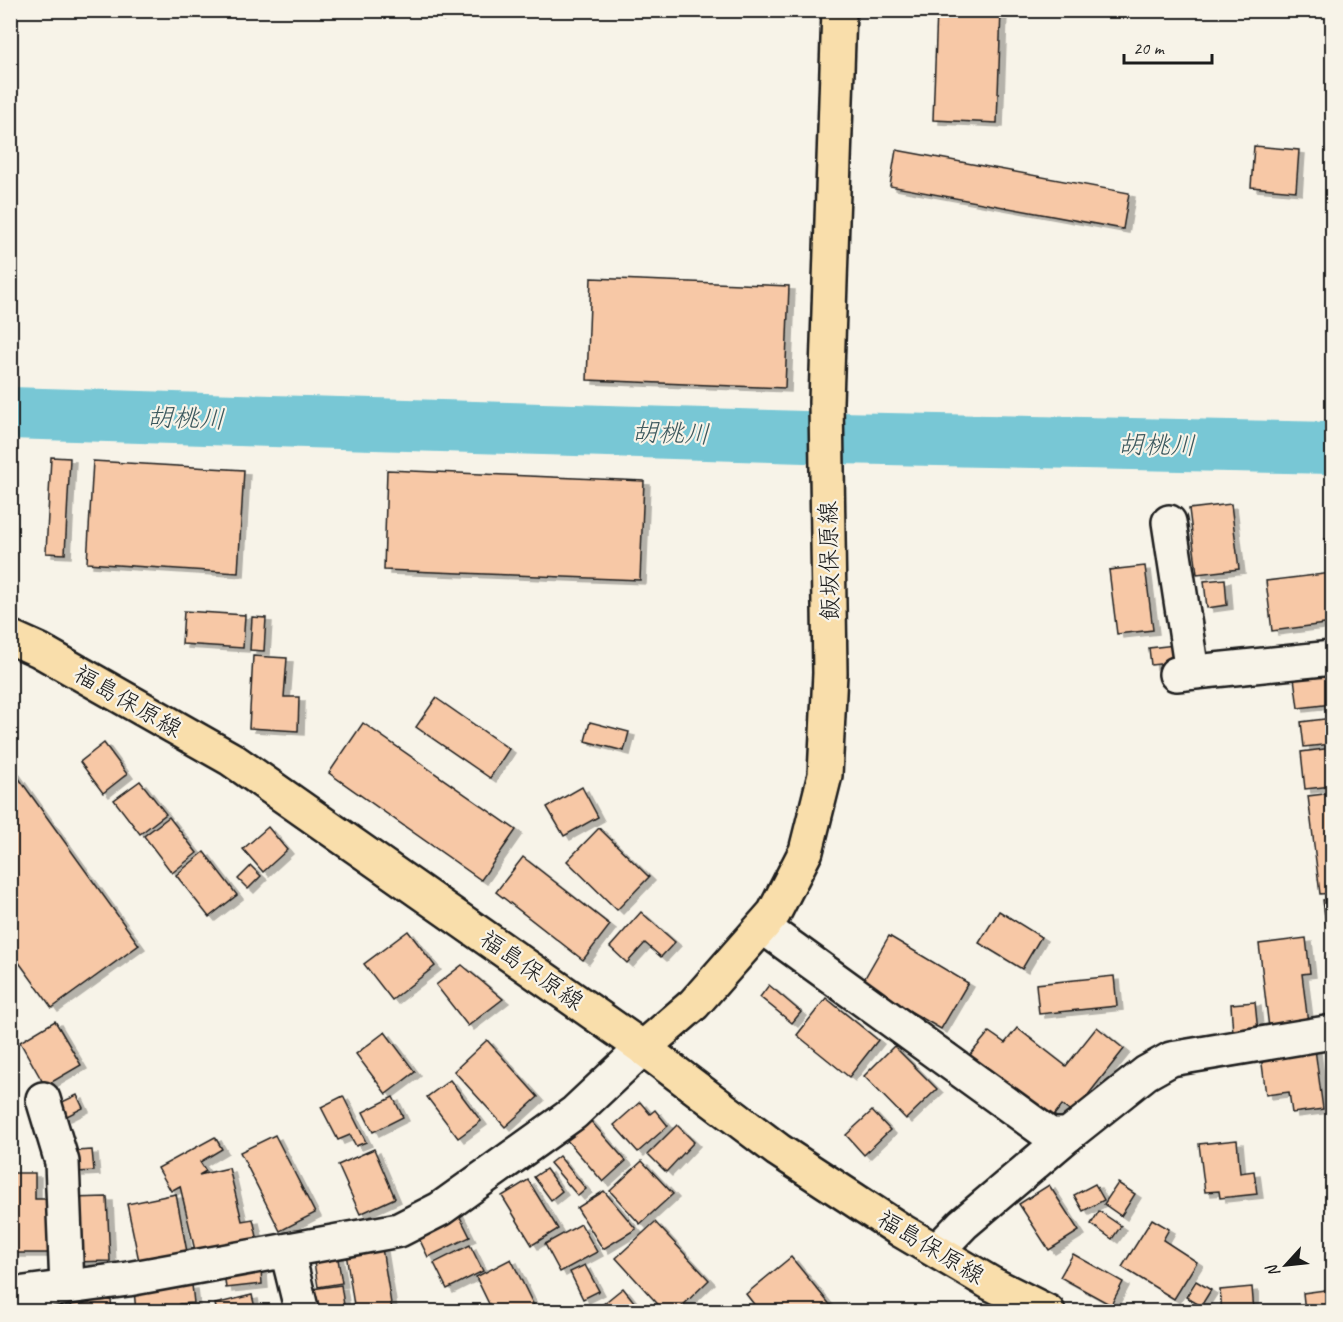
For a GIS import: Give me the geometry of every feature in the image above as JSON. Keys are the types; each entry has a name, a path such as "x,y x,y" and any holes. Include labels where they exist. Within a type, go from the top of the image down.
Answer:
{"main road":[{"name":"飯坂保原線","path":"644,1048 693,1004 774,913 806,850 825,775 830,673 826,402 839,10"},
{"name":"福島保原線","path":"10,637 39,650 231,759 644,1048 778,1150 902,1231 992,1284 1048,1311"}],"street":[{"path":"1169,522 1184,673 1332,658"},
{"path":"763,927 1050,1135 1068,1135"},
{"path":"937,1251 963,1224 1068,1135 1146,1073 1171,1059 1332,1032"},
{"path":"10,1295 128,1279 399,1230 440,1209 574,1113 644,1048"},
{"path":"43,1099 62,1162 67,1287"},
{"path":"287,1251 302,1311"}],"building":[{"path":"424,10 441,10 438,17"},
{"path":"937,10 1001,10 997,123 933,120"},
{"path":"1254,146 1299,150 1296,191 1251,187"},
{"path":"896,150 1129,193 1123,229 890,186"},
{"path":"591,278 789,286 785,388 587,380"},
{"path":"51,457 70,458 65,554 46,553"},
{"path":"93,461 244,470 238,573 87,563"},
{"path":"387,470 644,481 640,580 384,570"},
{"path":"1231,504 1239,569 1197,574 1189,509"},
{"path":"1332,538 1332,565 1329,565 1325,539"},
{"path":"1145,566 1153,630 1117,634 1109,570"},
{"path":"1332,573 1332,623 1272,631 1266,581"},
{"path":"1225,579 1227,605 1207,608 1204,581"},
{"path":"184,611 245,615 243,648 182,644"},
{"path":"252,617 266,618 264,651 250,650"},
{"path":"1175,645 1177,662 1151,665 1149,648"},
{"path":"253,656 287,658 284,697 299,697 298,731 249,728"},
{"path":"1332,674 1332,704 1298,708 1294,678"},
{"path":"436,698 509,749 490,778 416,727"},
{"path":"1332,718 1332,744 1304,747 1301,722"},
{"path":"590,722 629,732 624,751 585,741"},
{"path":"363,723 516,830 481,880 329,773"},
{"path":"104,743 127,774 103,793 80,762"},
{"path":"1332,748 1332,786 1305,789 1301,752"},
{"path":"10,766 139,945 52,1008 10,950"},
{"path":"140,781 166,814 140,834 114,800"},
{"path":"582,787 598,817 564,836 547,807"},
{"path":"1332,793 1332,893 1320,894 1308,796"},
{"path":"169,817 197,853 172,873 144,836"},
{"path":"268,827 287,850 263,872 243,849"},
{"path":"599,828 649,877 617,910 567,861"},
{"path":"204,852 237,895 209,917 176,875"},
{"path":"523,857 610,925 583,960 496,892"},
{"path":"251,866 261,876 248,889 238,879"},
{"path":"1332,899 1332,924 1326,925 1323,900"},
{"path":"999,911 1041,937 1022,969 979,943"},
{"path":"641,912 675,942 661,957 645,943 627,963 610,947"},
{"path":"408,931 435,966 392,1000 364,964"},
{"path":"889,936 968,983 941,1029 862,983"},
{"path":"1306,938 1310,973 1302,974 1308,1023 1269,1028 1259,944"},
{"path":"1329,939 1332,939 1332,965"},
{"path":"462,965 503,999 468,1026 436,985"},
{"path":"1114,976 1117,1006 1039,1014 1036,984"},
{"path":"769,985 801,1012 792,1023 760,997"},
{"path":"826,998 878,1040 849,1077 797,1035"},
{"path":"1255,1002 1258,1032 1233,1034 1231,1004"},
{"path":"55,1021 81,1065 45,1086 20,1042"},
{"path":"1097,1027 1124,1049 1073,1114 1062,1105 1051,1119 970,1055 989,1032 1005,1043 1017,1028 1066,1066"},
{"path":"385,1032 415,1072 386,1094 356,1054"},
{"path":"487,1040 538,1097 505,1127 454,1071"},
{"path":"894,1046 937,1089 906,1119 864,1076"},
{"path":"1315,1049 1323,1109 1292,1113 1289,1092 1266,1095 1261,1056"},
{"path":"450,1080 481,1121 458,1138 427,1097"},
{"path":"77,1095 83,1108 65,1117 58,1104"},
{"path":"343,1096 366,1142 356,1146 350,1135 338,1140 321,1107"},
{"path":"393,1097 403,1117 373,1132 363,1112"},
{"path":"640,1102 650,1114 655,1110 668,1126 638,1152 614,1125"},
{"path":"872,1111 890,1130 864,1155 846,1135"},
{"path":"588,1118 626,1161 603,1182 565,1138"},
{"path":"677,1125 694,1142 666,1172 648,1154"},
{"path":"275,1135 315,1213 280,1231 240,1152"},
{"path":"215,1137 222,1149 200,1162 206,1171 199,1175 229,1168 242,1221 253,1219 258,1241 196,1255 180,1186 171,1191 158,1168"},
{"path":"1237,1140 1240,1173 1254,1171 1257,1194 1220,1198 1219,1191 1205,1192 1199,1144"},
{"path":"374,1149 395,1198 360,1214 338,1165"},
{"path":"92,1150 94,1171 77,1172 76,1151"},
{"path":"559,1156 586,1189 578,1196 550,1163"},
{"path":"642,1161 673,1194 640,1224 610,1191"},
{"path":"546,1169 562,1191 551,1200 534,1177"},
{"path":"10,1173 35,1173 35,1199 55,1199 55,1253 10,1253"},
{"path":"528,1180 558,1229 532,1245 502,1196"},
{"path":"1118,1183 1135,1194 1121,1216 1104,1204"},
{"path":"1095,1184 1104,1200 1083,1211 1074,1195"},
{"path":"1049,1185 1079,1231 1049,1250 1019,1204"},
{"path":"604,1191 636,1229 603,1249 577,1208"},
{"path":"176,1194 187,1252 139,1261 127,1204"},
{"path":"107,1197 110,1261 73,1262 71,1198"},
{"path":"456,1209 470,1237 428,1257 415,1230"},
{"path":"1099,1211 1121,1226 1112,1239 1091,1224"},
{"path":"1152,1219 1169,1229 1163,1240 1197,1262 1174,1299 1122,1267"},
{"path":"655,1222 709,1280 676,1312 665,1312 616,1258"},
{"path":"581,1224 597,1252 560,1272 545,1244"},
{"path":"470,1245 483,1271 447,1289 434,1263"},
{"path":"382,1248 392,1310 355,1312 346,1253"},
{"path":"337,1253 342,1283 318,1287 313,1256"},
{"path":"1073,1254 1123,1282 1111,1305 1060,1277"},
{"path":"791,1257 836,1312 760,1312 746,1294"},
{"path":"511,1259 537,1312 493,1312 476,1277"},
{"path":"585,1265 599,1291 583,1299 570,1272"},
{"path":"261,1270 262,1284 226,1288 224,1273"},
{"path":"1196,1281 1211,1290 1201,1306 1186,1297"},
{"path":"192,1285 194,1303 179,1304 179,1312 136,1312 134,1290"},
{"path":"341,1285 345,1312 316,1312 312,1289"},
{"path":"1252,1287 1254,1312 1222,1312 1220,1290"},
{"path":"623,1288 642,1312 598,1312 597,1309"},
{"path":"1332,1289 1332,1312 1305,1312 1303,1293"},
{"path":"252,1295 256,1312 217,1312 215,1304"},
{"path":"111,1300 112,1312 72,1312 71,1303"}],"waterway":[{"name":"胡桃川","path":"10,413 837,438 1332,448"}]}
